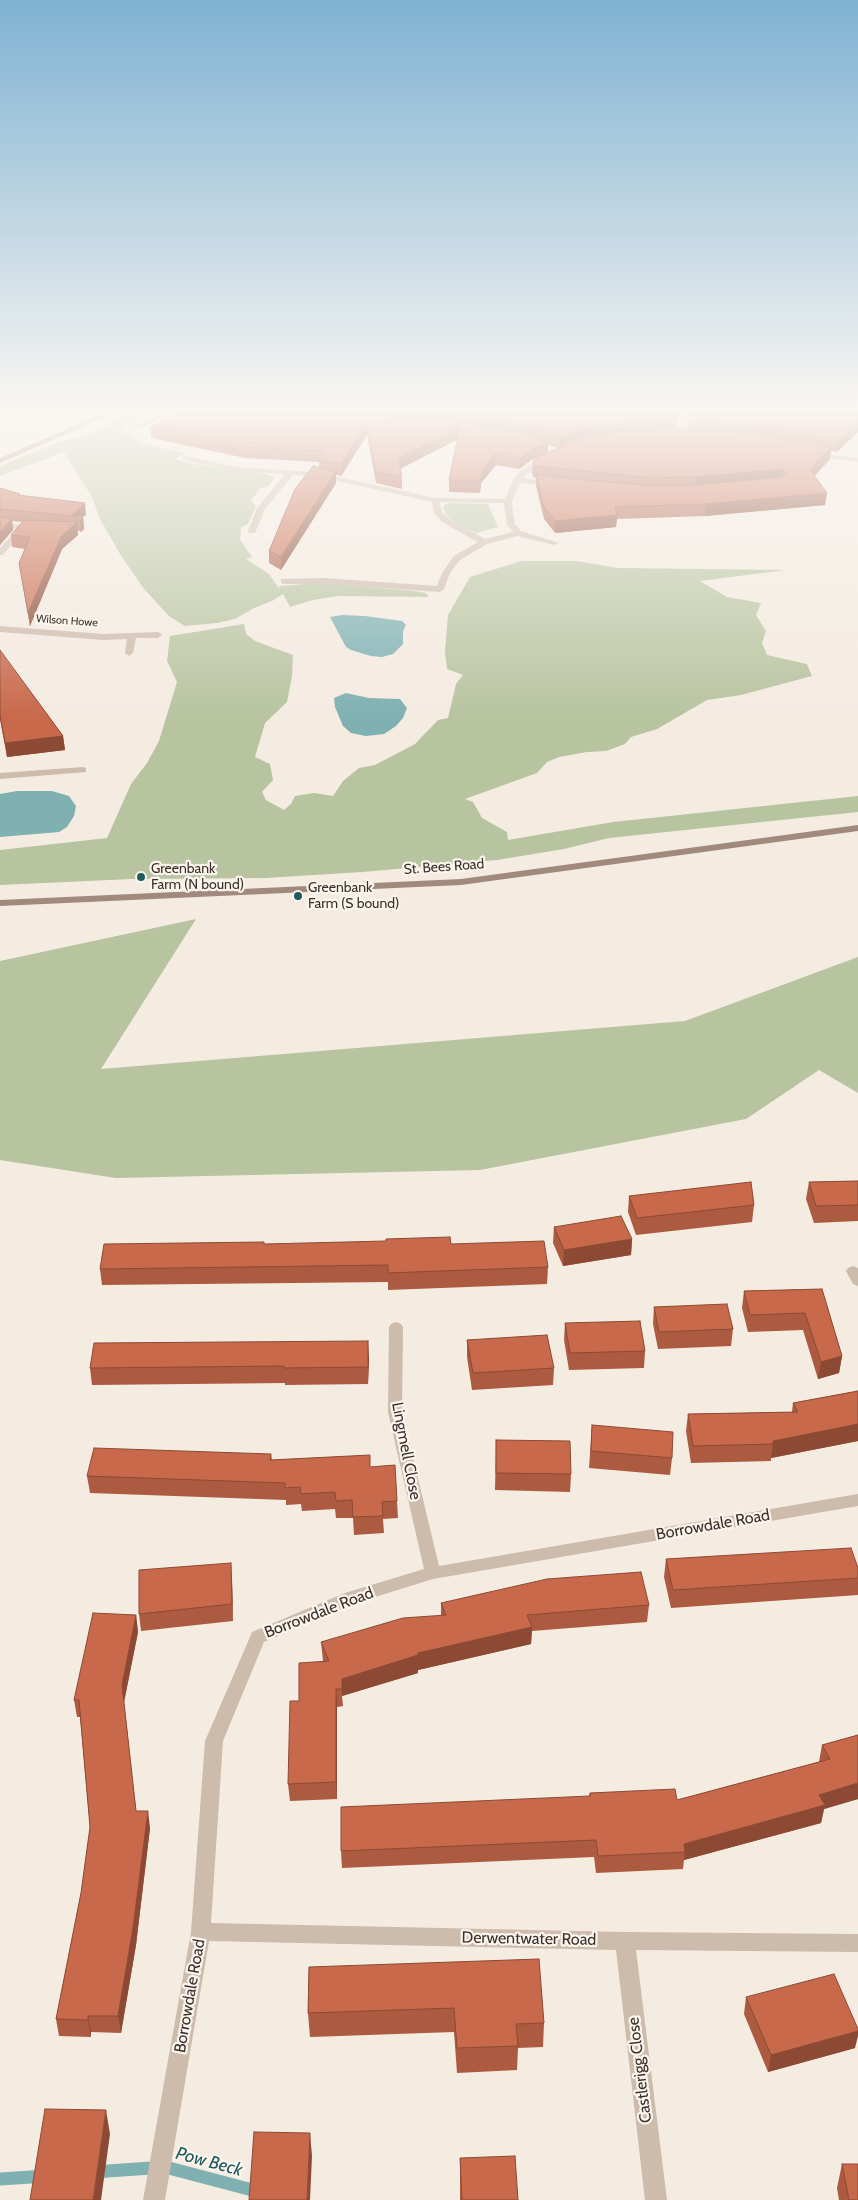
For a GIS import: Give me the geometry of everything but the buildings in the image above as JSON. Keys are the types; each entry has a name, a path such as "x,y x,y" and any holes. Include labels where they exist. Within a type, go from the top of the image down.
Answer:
{"main road":[{"name":"St. Bees Road","path":"0,903 461,882 858,828"}],"street":[{"path":"252,531 260,512"},
{"path":"438,512 445,520 484,542"},
{"path":"510,512 512,524 518,533"},
{"path":"0,524 27,528 0,553"},
{"path":"284,581 324,581 440,589 446,574 457,558 484,542 518,533 555,543"},
{"name":"Wilson Howe","path":"0,629 132,637 158,635"},
{"path":"129,653 132,637"},
{"path":"0,776 83,770"},
{"name":"Lingmell Close","path":"396,1327 395,1412 434,1573"},
{"name":"Borrowdale Road","path":"154,2200 201,1932 214,1741 258,1637 351,1598 434,1573 858,1500"},
{"name":"Derwentwater Road","path":"201,1932 624,1941 858,1943"},
{"name":"Castlerigg Close","path":"624,1941 656,2200"}],"green space":[{"path":"97,512 253,512 248,524 241,527 240,540 252,557 246,559 269,574 280,590 279,586 319,583 415,591 426,593 429,597 338,596 313,600 290,607 283,594 235,619 185,626 169,616 144,589 120,554"},
{"path":"445,512 491,512 498,527 477,533 449,518"},
{"path":"521,561 576,561 619,568 786,570 700,581 727,597 761,603 756,615 766,631 762,643 767,655 807,664 812,676 741,695 707,700 657,729 631,737 625,744 606,751 559,757 547,762 537,773 465,799 473,802 482,818 507,832 508,840 613,822 858,796 858,812 609,838 564,849 497,860 362,872 266,878 131,879 0,885 0,850 107,838 131,784 147,763 159,741 177,682 167,661 170,636 244,624 246,634 255,641 293,655 292,676 287,702 265,723 255,757 270,764 273,780 262,792 266,800 284,810 291,804 295,796 314,793 333,796 343,781 359,768 375,765 415,744 438,720 448,718 456,684 463,675 447,669 445,652 448,615 470,577"},
{"path":"196,919 101,1069 685,1021 858,957 858,1093 819,1070 746,1119 480,1170 116,1178 0,1160 0,961"}],"water":[{"path":"342,615 402,621 406,625 403,631 403,644 393,654 382,657 351,650 346,647 330,617"},
{"path":"346,693 369,698 400,699 407,708 403,718 396,726 384,734 366,736 351,733 343,726 335,707 334,698"},
{"path":"17,791 52,791 69,796 76,806 74,816 67,827 59,832 0,837 0,794"}],"waterway":[{"name":"Pow Beck","path":"94,2172 165,2167 260,2192"},
{"name":"Pow Beck","path":"0,2179 46,2176"}],"place":[{"name":"Greenbank Farm (N bound)","path":"141,877"},
{"name":"Greenbank Farm (S bound)","path":"298,896"}]}
